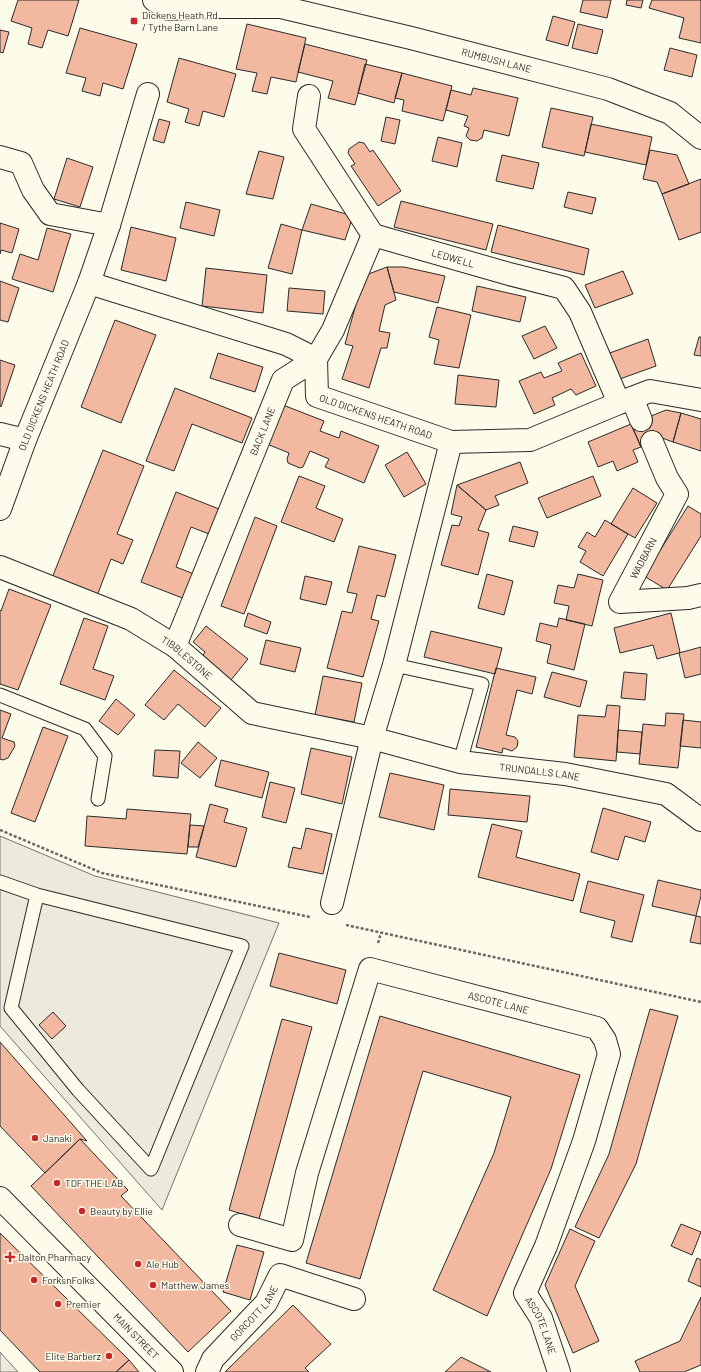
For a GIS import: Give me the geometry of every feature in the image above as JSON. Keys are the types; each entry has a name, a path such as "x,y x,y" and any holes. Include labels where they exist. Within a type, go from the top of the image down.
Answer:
{"street":[{"name":"RUMBUSH LANE","path":"154,0 168,9 217,4 278,4 608,89 670,113 701,138"},
{"name":"OLD DICKENS HEATH ROAD","path":"0,509 25,440 89,283 109,225 148,94"},
{"path":"309,96 304,129 373,234"},
{"path":"0,157 21,162 33,190 50,214 109,225"},
{"name":"BACK LANE","path":"175,646 283,380 316,359 333,330 373,234"},
{"name":"LEDWELL","path":"373,234 509,274 564,288 580,312 625,400"},
{"path":"89,283 286,344 316,359"},
{"name":"OLD DICKENS HEATH ROAD","path":"316,359 317,396 451,442 530,440 650,391 701,400"},
{"path":"625,400 641,420"},
{"path":"0,434 25,440"},
{"path":"332,903 372,738 394,665 451,442"},
{"name":"WADBARN","path":"652,442 667,478 677,494 620,602 688,598 701,595"},
{"name":"TIBBLESTONE","path":"0,567 131,619 175,646 252,713 372,738"},
{"name":"TRUNDALLS LANE","path":"372,738 460,762 564,774 666,794 701,820"},
{"name":"ASCOTE LANE","path":"240,1225 292,1240 307,1173 370,969 597,1028 605,1040 609,1054 584,1141 546,1246 525,1294 541,1318 559,1372"},
{"name":"MAIN STREET","path":"0,1198 172,1372"},
{"name":"GORCOTT LANE","path":"207,1372 213,1359 266,1303 280,1275 354,1299"}],"lane":[{"path":"394,665 482,684 460,762"},
{"path":"0,695 85,729 105,756 98,799"},
{"path":"0,882 37,895 242,946 151,1169 78,1090 11,1008 37,895"}],"shaded area":[{"path":"0,836 95,876 279,923 162,1210 0,1026"},
{"path":"0,1352 18,1372 0,1372"}],"building":[{"path":"18,0 79,0 68,36 48,30 42,48 28,44 32,28 11,21"},
{"path":"583,0 611,0 607,18 580,12"},
{"path":"627,0 643,0 641,8 626,5"},
{"path":"652,0 701,0 701,43 679,38 684,18 649,8"},
{"path":"553,16 575,22 568,46 546,40"},
{"path":"247,24 306,38 296,82 271,77 267,94 252,91 257,73 236,69"},
{"path":"578,24 603,30 597,54 572,48"},
{"path":"80,28 137,44 123,89 103,83 100,96 82,91 86,78 66,73"},
{"path":"0,30 9,32 3,53 0,52"},
{"path":"305,44 367,60 355,105 328,98 333,81 298,72"},
{"path":"670,48 697,55 692,77 664,70"},
{"path":"179,58 236,74 224,117 203,111 199,126 185,122 189,109 167,102"},
{"path":"365,64 402,73 394,103 358,93"},
{"path":"402,73 452,86 443,121 402,111 404,100 395,98"},
{"path":"473,88 518,98 509,136 484,130 482,138 477,141 470,140 466,136 469,128 464,126 468,116 446,110 451,90 471,95"},
{"path":"551,108 593,117 584,156 542,147"},
{"path":"386,117 400,120 395,144 381,141"},
{"path":"159,119 170,122 164,143 153,140"},
{"path":"591,124 652,137 646,165 585,152"},
{"path":"438,137 462,143 457,167 432,161"},
{"path":"359,142 364,143 370,152 373,150 401,191 378,206 351,166 355,164 348,153 349,149"},
{"path":"650,150 677,155 689,184 662,194 657,182 643,179"},
{"path":"259,151 284,157 273,199 246,194"},
{"path":"502,155 539,163 533,189 496,181"},
{"path":"67,158 93,167 80,207 54,199"},
{"path":"701,179 701,232 679,240 662,194"},
{"path":"568,192 596,198 592,214 564,207"},
{"path":"401,201 493,224 486,250 394,227"},
{"path":"186,202 220,210 214,236 180,228"},
{"path":"311,204 353,216 345,240 302,230"},
{"path":"0,223 19,229 12,253 1,250 0,254"},
{"path":"281,224 302,230 292,274 268,268"},
{"path":"498,225 589,249 584,275 491,252"},
{"path":"131,227 176,238 166,281 121,270"},
{"path":"47,228 71,234 53,292 12,279 20,254 38,260"},
{"path":"387,267 396,300 385,305 379,331 390,333 387,348 381,348 369,388 342,379 353,346 345,344 356,304 350,304 358,278"},
{"path":"387,267 404,267 445,276 438,303 394,292"},
{"path":"206,268 267,275 263,313 202,306"},
{"path":"623,271 633,294 595,308 585,285"},
{"path":"0,281 19,288 8,322 0,320"},
{"path":"477,286 526,297 520,322 472,311"},
{"path":"289,288 325,291 323,314 287,311"},
{"path":"437,307 471,315 459,368 434,364 439,340 429,337"},
{"path":"115,320 156,335 121,423 81,407"},
{"path":"545,326 557,348 534,359 522,336"},
{"path":"699,337 701,337 701,356 694,355"},
{"path":"648,339 656,366 617,380 607,354"},
{"path":"218,353 263,367 255,392 210,378"},
{"path":"581,353 596,386 576,395 571,389 552,398 555,405 534,414 519,381 541,372 544,378 562,371 558,363"},
{"path":"0,360 15,365 1,407 0,406"},
{"path":"458,375 499,380 496,407 455,404"},
{"path":"175,388 252,418 242,443 192,424 174,471 146,461"},
{"path":"283,405 324,421 320,431 339,438 341,431 379,446 364,483 325,467 329,459 310,451 303,467 300,468 288,463 287,459 289,453 267,444"},
{"path":"666,410 681,413 673,442 662,438 641,447 631,424"},
{"path":"681,413 701,419 701,451 673,442"},
{"path":"631,424 641,447 633,450 638,462 617,471 613,461 598,467 588,442"},
{"path":"103,450 144,466 117,534 133,540 123,564 111,559 97,596 52,578"},
{"path":"407,452 426,484 404,497 385,465"},
{"path":"520,462 528,483 495,496 499,505 486,510 457,485"},
{"path":"299,476 325,486 316,508 343,519 334,542 281,522"},
{"path":"593,476 601,496 547,518 538,498"},
{"path":"457,485 486,510 478,530 489,533 478,575 441,565 452,525 459,526 462,517 451,514"},
{"path":"633,488 657,503 635,538 611,524"},
{"path":"176,492 219,509 209,534 191,527 176,567 194,574 185,599 141,582"},
{"path":"688,506 701,514 701,536 667,590 644,576"},
{"path":"255,517 277,526 244,614 221,606"},
{"path":"605,520 628,534 603,576 580,562 586,551 578,547 587,532 595,537"},
{"path":"513,526 538,532 534,547 509,541"},
{"path":"359,546 396,555 385,597 377,595 371,619 379,621 363,677 327,668 342,611 352,613 357,594 347,592"},
{"path":"487,574 513,581 504,615 478,608"},
{"path":"578,574 603,580 592,626 566,620 569,606 554,603 558,585 574,588"},
{"path":"305,576 332,582 326,605 300,599"},
{"path":"9,589 51,605 18,690 0,684 0,610 1,611"},
{"path":"248,613 271,622 267,634 244,626"},
{"path":"671,613 679,653 657,659 653,645 620,653 614,628"},
{"path":"84,618 108,626 93,669 114,676 105,700 60,684"},
{"path":"559,618 585,624 574,670 547,663 551,645 536,641 540,623 557,627"},
{"path":"206,626 248,659 231,680 202,657 205,652 193,642"},
{"path":"431,631 502,648 495,674 424,657"},
{"path":"266,640 301,648 295,672 260,664"},
{"path":"701,647 701,674 685,678 679,653"},
{"path":"496,668 536,677 532,694 517,690 506,735 515,737 518,741 517,747 512,751 503,748 502,753 476,747"},
{"path":"174,670 221,708 205,727 178,704 164,720 145,705"},
{"path":"552,672 587,681 580,707 544,697"},
{"path":"624,672 647,674 645,700 621,698"},
{"path":"323,676 362,683 354,722 315,715"},
{"path":"116,699 135,715 118,735 99,721"},
{"path":"607,705 620,706 616,761 574,757 578,715 605,717"},
{"path":"0,710 11,714 2,738 14,742 15,746 8,758 3,760 0,759"},
{"path":"666,713 684,714 678,768 639,764 643,724 665,726"},
{"path":"683,720 701,722 701,748 680,746"},
{"path":"43,727 68,736 35,822 11,813"},
{"path":"618,730 642,732 640,754 617,752"},
{"path":"198,742 217,758 200,778 181,763"},
{"path":"311,748 352,757 342,804 301,794"},
{"path":"155,750 180,751 178,778 153,776"},
{"path":"221,760 269,772 262,798 215,786"},
{"path":"390,773 444,785 434,830 379,817"},
{"path":"270,782 295,788 286,823 262,817"},
{"path":"450,789 530,796 527,822 448,815"},
{"path":"210,804 228,809 224,822 247,828 236,867 196,857"},
{"path":"603,808 651,822 645,842 625,836 618,860 591,852"},
{"path":"127,809 191,814 187,854 85,846 87,816 126,819"},
{"path":"492,824 522,831 516,857 580,874 573,901 478,877"},
{"path":"190,825 204,826 198,847 188,847"},
{"path":"306,828 332,834 323,874 288,867 293,847 301,849"},
{"path":"658,880 701,890 696,916 652,906"},
{"path":"588,881 644,895 632,942 611,937 615,921 580,912"},
{"path":"696,916 701,917 701,944 690,942"},
{"path":"279,953 346,970 337,1004 270,986"},
{"path":"650,1009 678,1016 636,1164 599,1238 575,1227 609,1154"},
{"path":"53,1012 66,1026 52,1039 39,1025"},
{"path":"380,1016 580,1075 551,1169 487,1316 433,1290 494,1153 511,1097 423,1071 360,1279 306,1263"},
{"path":"282,1019 312,1027 259,1219 229,1210"},
{"path":"0,1042 87,1141 80,1139 45,1173 0,1126"},
{"path":"80,1139 128,1190 121,1196 231,1311 188,1352 31,1186"},
{"path":"681,1224 701,1232 692,1255 671,1246"},
{"path":"570,1229 595,1241 575,1286 599,1341 573,1353 545,1285"},
{"path":"0,1233 129,1360 116,1372 40,1372 0,1330"},
{"path":"237,1245 264,1252 250,1300 223,1292"},
{"path":"697,1258 701,1260 701,1287 688,1281"},
{"path":"701,1297 701,1365 684,1372 640,1372 635,1361 680,1341"},
{"path":"293,1305 331,1344 305,1368 309,1372 225,1372"},
{"path":"461,1357 491,1372 445,1372"},
{"path":"129,1360 139,1372 116,1372"}],"place":[{"name":"Dickens Heath Rd / Tythe Barn Lane","path":"134,21"},
{"name":"Janaki","path":"35,1138"},
{"name":"TDF THE LAB","path":"57,1183"},
{"name":"Beauty by Ellie","path":"82,1211"},
{"name":"Dalton Pharmacy","path":"10,1257"},
{"name":"Ale Hub","path":"138,1264"},
{"name":"ForksnFolks","path":"34,1280"},
{"name":"Matthew James","path":"153,1285"},
{"name":"Premier","path":"58,1304"},
{"name":"Elite Barberz","path":"109,1356"}]}
